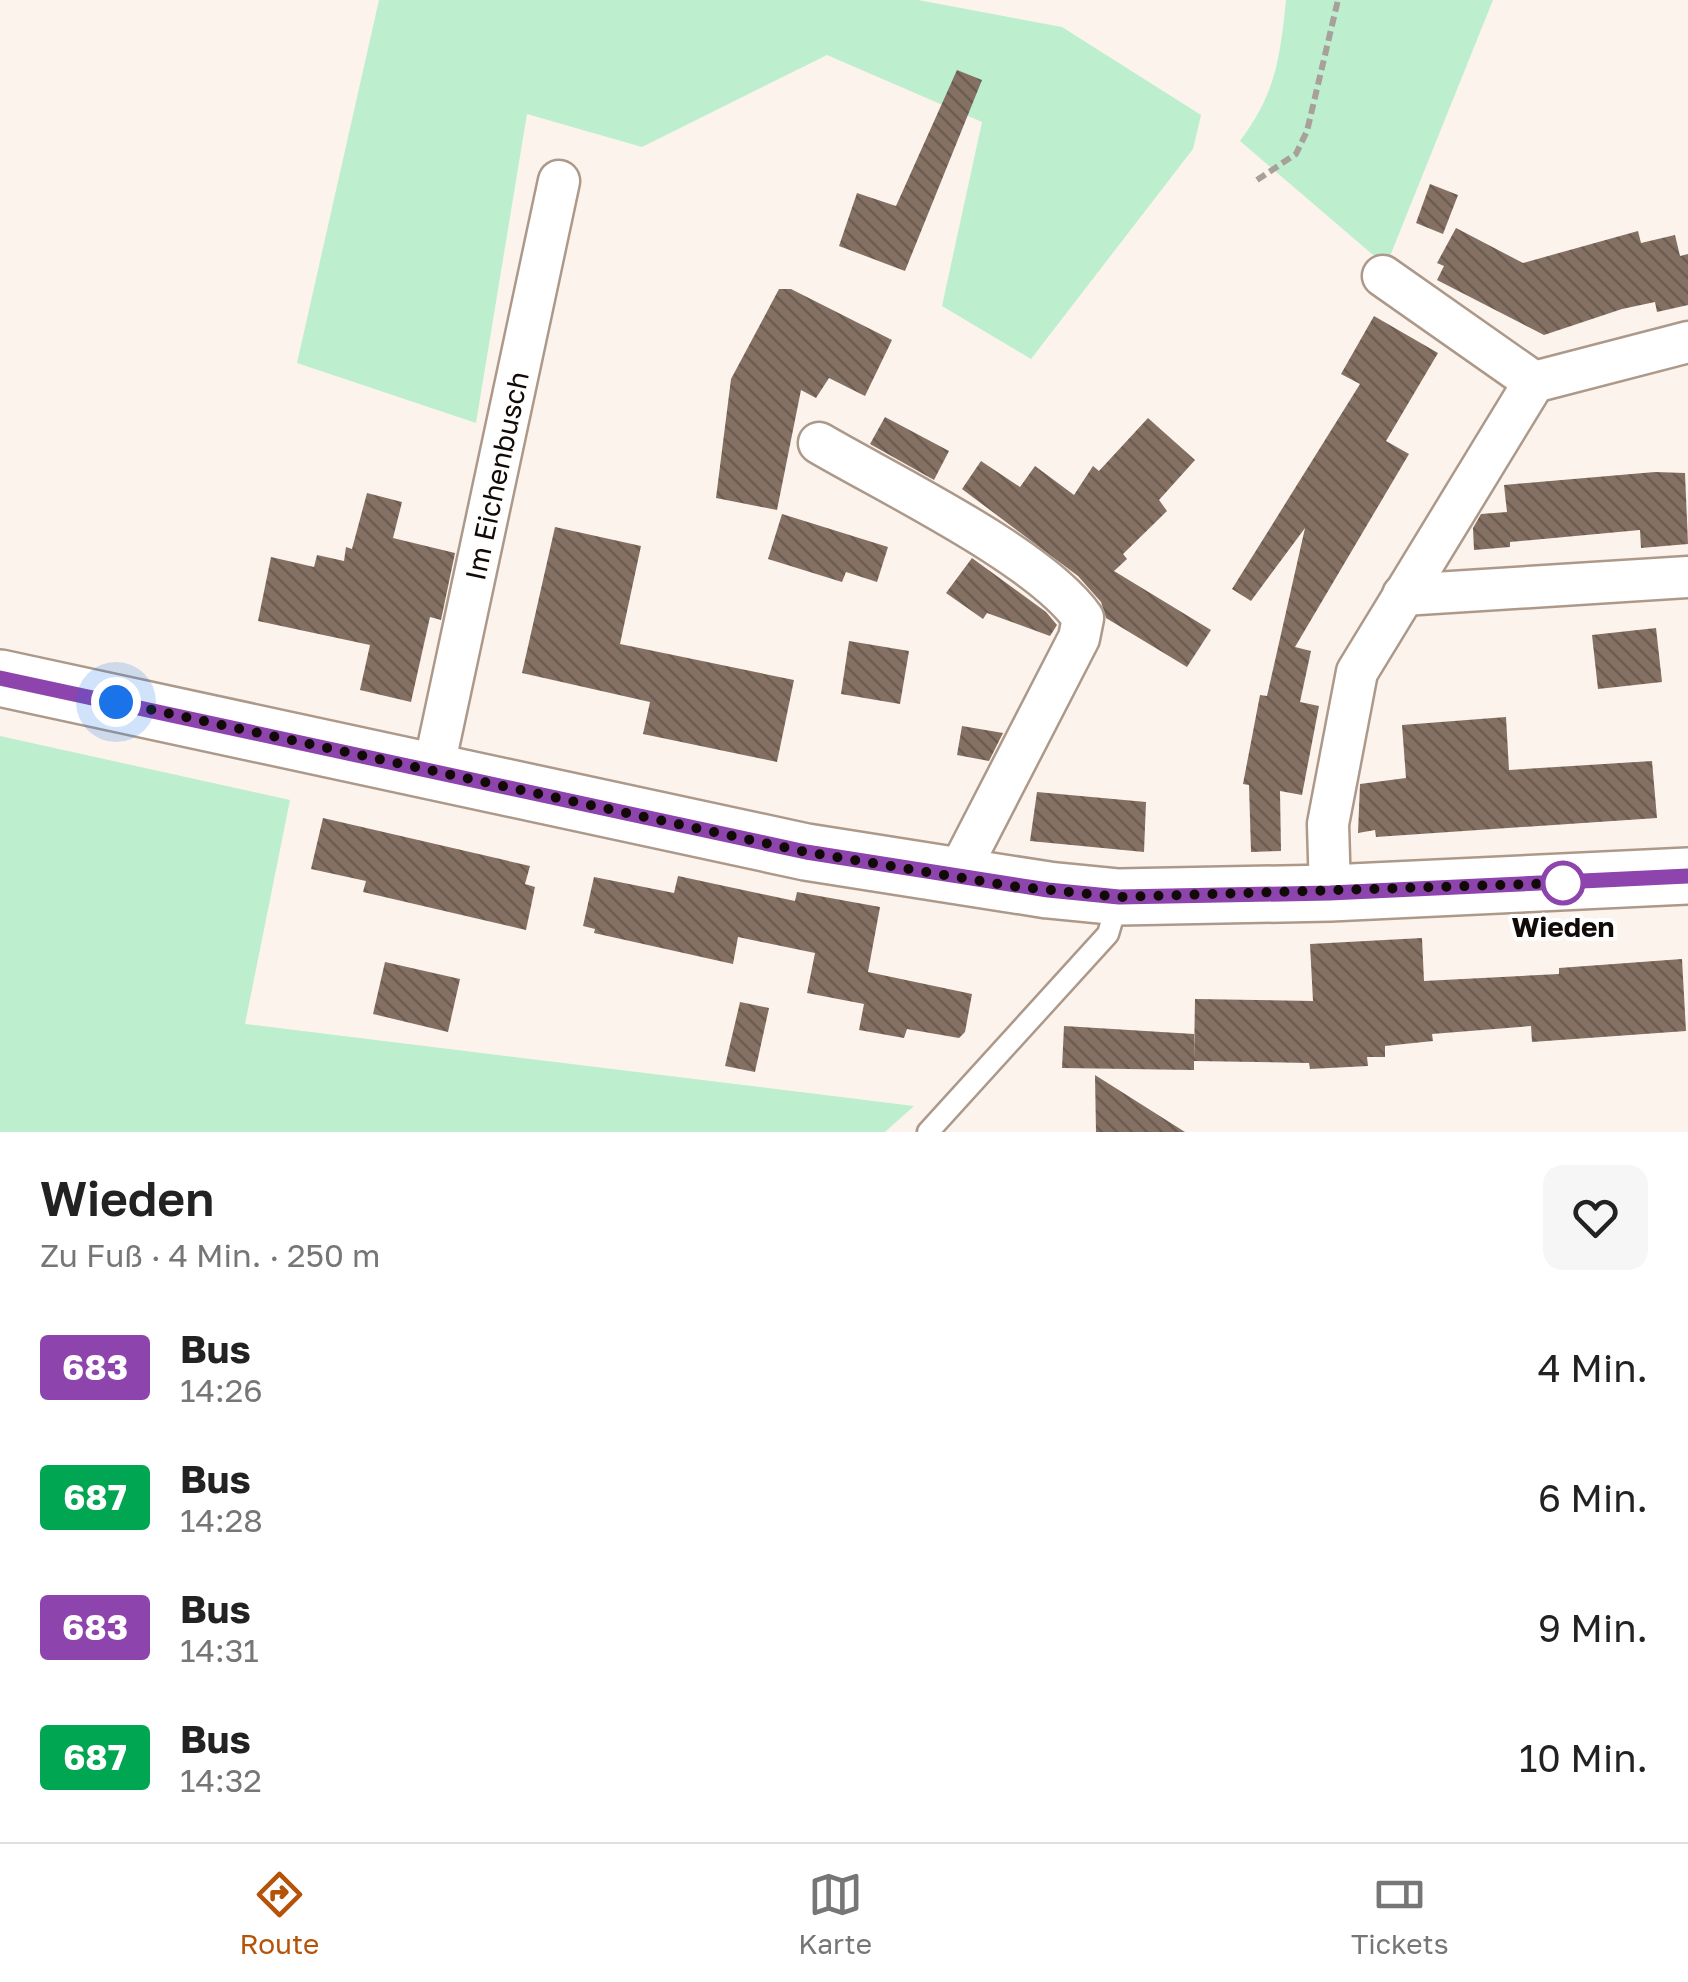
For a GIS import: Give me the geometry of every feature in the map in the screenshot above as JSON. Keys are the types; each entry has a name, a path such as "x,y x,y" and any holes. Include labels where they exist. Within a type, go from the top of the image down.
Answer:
{"main road":[{"path":"0,678 806,852 956,878 1119,897 1330,893 1688,876"}],"street":[{"name":"Im Eichenbusch","path":"433,772 559,180"},
{"path":"1383,276 1534,382"},
{"path":"1330,893 1328,824 1356,672 1534,382 1688,342"},
{"path":"818,443 1026,565 1072,601 1083,618 1070,654 956,878"},
{"path":"1402,594 1688,577"}],"lane":[{"path":"928,1132 1108,934 1119,897"}],"path":[{"path":"1257,180 1282,167 1307,130 1338,0"}],"green space":[{"path":"379,0 918,0 1062,27 1201,115 1193,149 1031,359 942,306 982,122 827,55 642,147 527,114 476,423 297,363"},
{"path":"1286,0 1493,0 1386,266 1240,141 1269,91"},
{"path":"0,736 290,800 245,1024 914,1106 885,1132 0,1132"}],"building":[{"path":"957,70 982,80 905,271 839,246 857,193 896,206"},
{"path":"1430,184 1458,195 1443,234 1416,223"},
{"path":"1456,228 1523,263 1638,231 1641,243 1675,235 1680,256 1688,254 1688,305 1657,312 1655,302 1544,335 1437,280 1444,266 1437,263"},
{"path":"779,289 791,289 892,340 865,396 829,378 816,398 801,390 777,510 716,498 731,379"},
{"path":"1374,316 1438,353 1386,441 1409,454 1295,647 1311,651 1300,702 1319,706 1302,795 1280,791 1281,851 1251,852 1249,785 1243,784 1260,695 1267,696 1305,528 1251,601 1232,589 1360,384 1341,374"},
{"path":"885,417 949,451 934,480 870,444"},
{"path":"1148,418 1195,460 1159,500 1167,511 1123,554 1127,559 1114,571 1211,630 1187,667 1106,618 1101,602 1078,576 962,489 981,461 1020,487 1035,466 1074,495 1093,466 1099,471"},
{"path":"1685,473 1688,544 1641,548 1640,530 1510,542 1510,547 1474,550 1473,528 1481,514 1507,512 1504,485"},
{"path":"367,493 402,502 393,538 455,553 441,620 430,617 411,702 360,690 370,645 258,621 271,557 314,567 317,555 344,561 346,547 352,549"},
{"path":"782,514 888,547 877,582 846,572 842,582 768,559"},
{"path":"555,527 641,546 620,644 794,680 777,762 643,734 650,702 522,673"},
{"path":"972,558 1046,612 1057,625 1050,636 987,613 983,619 946,593"},
{"path":"1656,628 1662,682 1598,689 1592,635"},
{"path":"849,641 909,651 900,704 841,694"},
{"path":"1506,717 1509,770 1652,761 1657,818 1376,837 1375,830 1358,833 1360,784 1406,778 1402,725"},
{"path":"962,726 1003,733 989,761 957,755"},
{"path":"1037,792 1146,802 1144,852 1030,841"},
{"path":"323,818 530,866 525,884 535,887 526,930 363,892 366,881 311,869"},
{"path":"678,876 795,901 797,892 880,907 868,972 972,994 965,1032 959,1038 907,1029 904,1038 859,1030 864,1004 807,993 815,953 738,937 733,964 594,933 595,929 583,926 594,877 674,893"},
{"path":"1422,938 1424,981 1559,974 1559,968 1682,959 1686,1031 1532,1042 1531,1026 1432,1034 1433,1041 1385,1046 1385,1057 1367,1057 1368,1066 1310,1069 1309,1063 1194,1061 1195,999 1313,1001 1310,944"},
{"path":"385,962 460,979 448,1032 373,1014"},
{"path":"740,1002 769,1008 755,1072 725,1066"},
{"path":"1064,1026 1194,1034 1194,1070 1062,1068"},
{"path":"1095,1075 1185,1132 1096,1132"}],"bus line":[{"name":"683","path":"0,678 806,852 1048,890 1119,897 1330,893 1688,876"}],"place":[{"name":"Wieden","path":"1563,883"}],"route":[{"path":"116,702 806,852 1011,886 1119,897 1563,883"}]}
